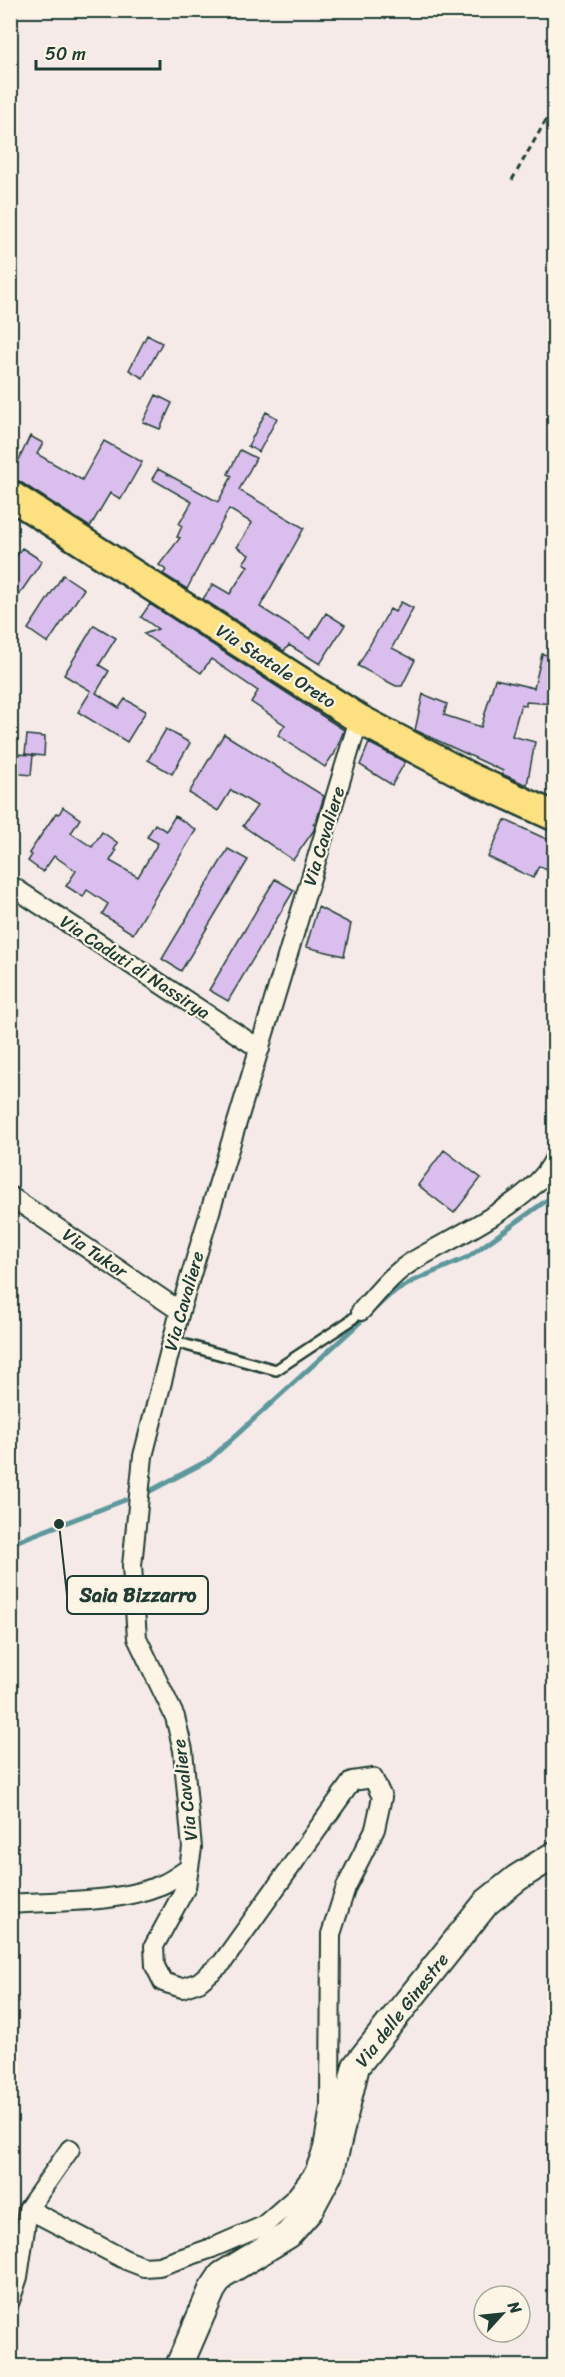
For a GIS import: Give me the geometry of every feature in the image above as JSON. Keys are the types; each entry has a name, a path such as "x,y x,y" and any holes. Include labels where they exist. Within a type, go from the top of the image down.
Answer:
{"main road":[{"name":"Via Statale Oreto","path":"10,495 359,719 473,778 555,816"}],"street":[{"name":"Via Cavaliere","path":"28,2209 126,2260 144,2267 159,2266 212,2248 263,2226 294,2198 314,2173 323,2148 330,2107 331,1934 346,1887 375,1829 381,1797 374,1778 352,1781 222,1963 199,1982 182,1988 163,1982 155,1966 154,1946 186,1887 192,1848 183,1750 175,1717 137,1638 132,1566 143,1456 180,1311 359,719"},
{"name":"Via Caduti di Nassirya","path":"10,885 260,1049"},
{"path":"360,1311 408,1264 519,1197 538,1182 555,1159"},
{"name":"Via Tukor","path":"10,1196 180,1311"},
{"name":"Via delle Ginestre","path":"179,2367 212,2290 222,2275 288,2235 309,2211 331,2170 356,2066 487,1902 517,1878 555,1855"},
{"path":"11,1902 121,1896 164,1884 189,1868"},
{"path":"10,2301 18,2277 28,2209 70,2149"}],"lane":[{"path":"172,1341 276,1370 350,1321 360,1311"}],"path":[{"path":"512,180 555,106"}],"building":[{"path":"147,335 162,343 143,378 129,370"},
{"path":"156,395 172,403 160,429 143,422"},
{"path":"266,412 277,418 259,452 248,446"},
{"path":"30,436 43,443 37,454 82,480 104,441 142,462 121,499 110,493 90,527 19,481 10,479"},
{"path":"240,450 256,458 239,490 304,528 260,607 310,639 326,613 345,625 320,664 289,645 284,651 203,599 213,584 230,594 248,566 243,563 249,555 237,547 252,523 229,509 187,589 163,574 166,570 159,565 180,538 177,537 182,526 179,524 192,502 152,479 158,469 218,502 232,476 228,474"},
{"path":"22,548 42,561 10,608 10,565"},
{"path":"63,575 84,589 48,643 28,629"},
{"path":"401,602 413,608 392,648 415,660 402,686 396,686 358,666 390,609 395,612"},
{"path":"150,604 344,730 334,755 325,767 278,735 285,725 251,702 258,691 211,659 201,673 144,634 158,629 141,617"},
{"path":"94,625 116,638 99,665 109,671 96,693 119,708 125,699 146,711 127,742 78,712 91,691 64,675"},
{"path":"542,654 555,656 555,704 526,702 526,706 521,704 512,736 535,742 527,785 502,774 503,771 415,730 423,694 447,704 444,715 481,727 495,679 534,688"},
{"path":"166,729 190,743 172,774 148,760"},
{"path":"224,734 324,796 317,819 313,824 315,825 314,830 293,860 243,826 257,806 231,790 218,811 189,793"},
{"path":"27,735 45,737 44,756 25,754"},
{"path":"369,743 405,762 392,785 360,765"},
{"path":"15,754 33,755 31,775 13,773"},
{"path":"63,807 80,819 71,833 92,847 102,832 118,843 110,861 138,877 158,843 147,837 155,824 166,831 175,816 196,830 133,934 102,914 108,904 87,890 83,897 66,886 76,871 54,856 43,872 28,861 32,855 29,853 56,813 59,814"},
{"path":"505,820 555,843 555,855 547,870 539,866 533,878 488,857"},
{"path":"228,849 248,860 181,971 162,959"},
{"path":"275,879 294,890 228,1001 209,990"},
{"path":"318,907 351,924 344,956 306,947"},
{"path":"444,1150 481,1178 454,1213 418,1185"}],"waterway":[{"path":"150,1491 209,1460 391,1294 413,1281 468,1257 554,1195"},
{"path":"10,1544 125,1500"}],"place":[{"name":"Saia Bizzarro","path":"59,1524"}]}
